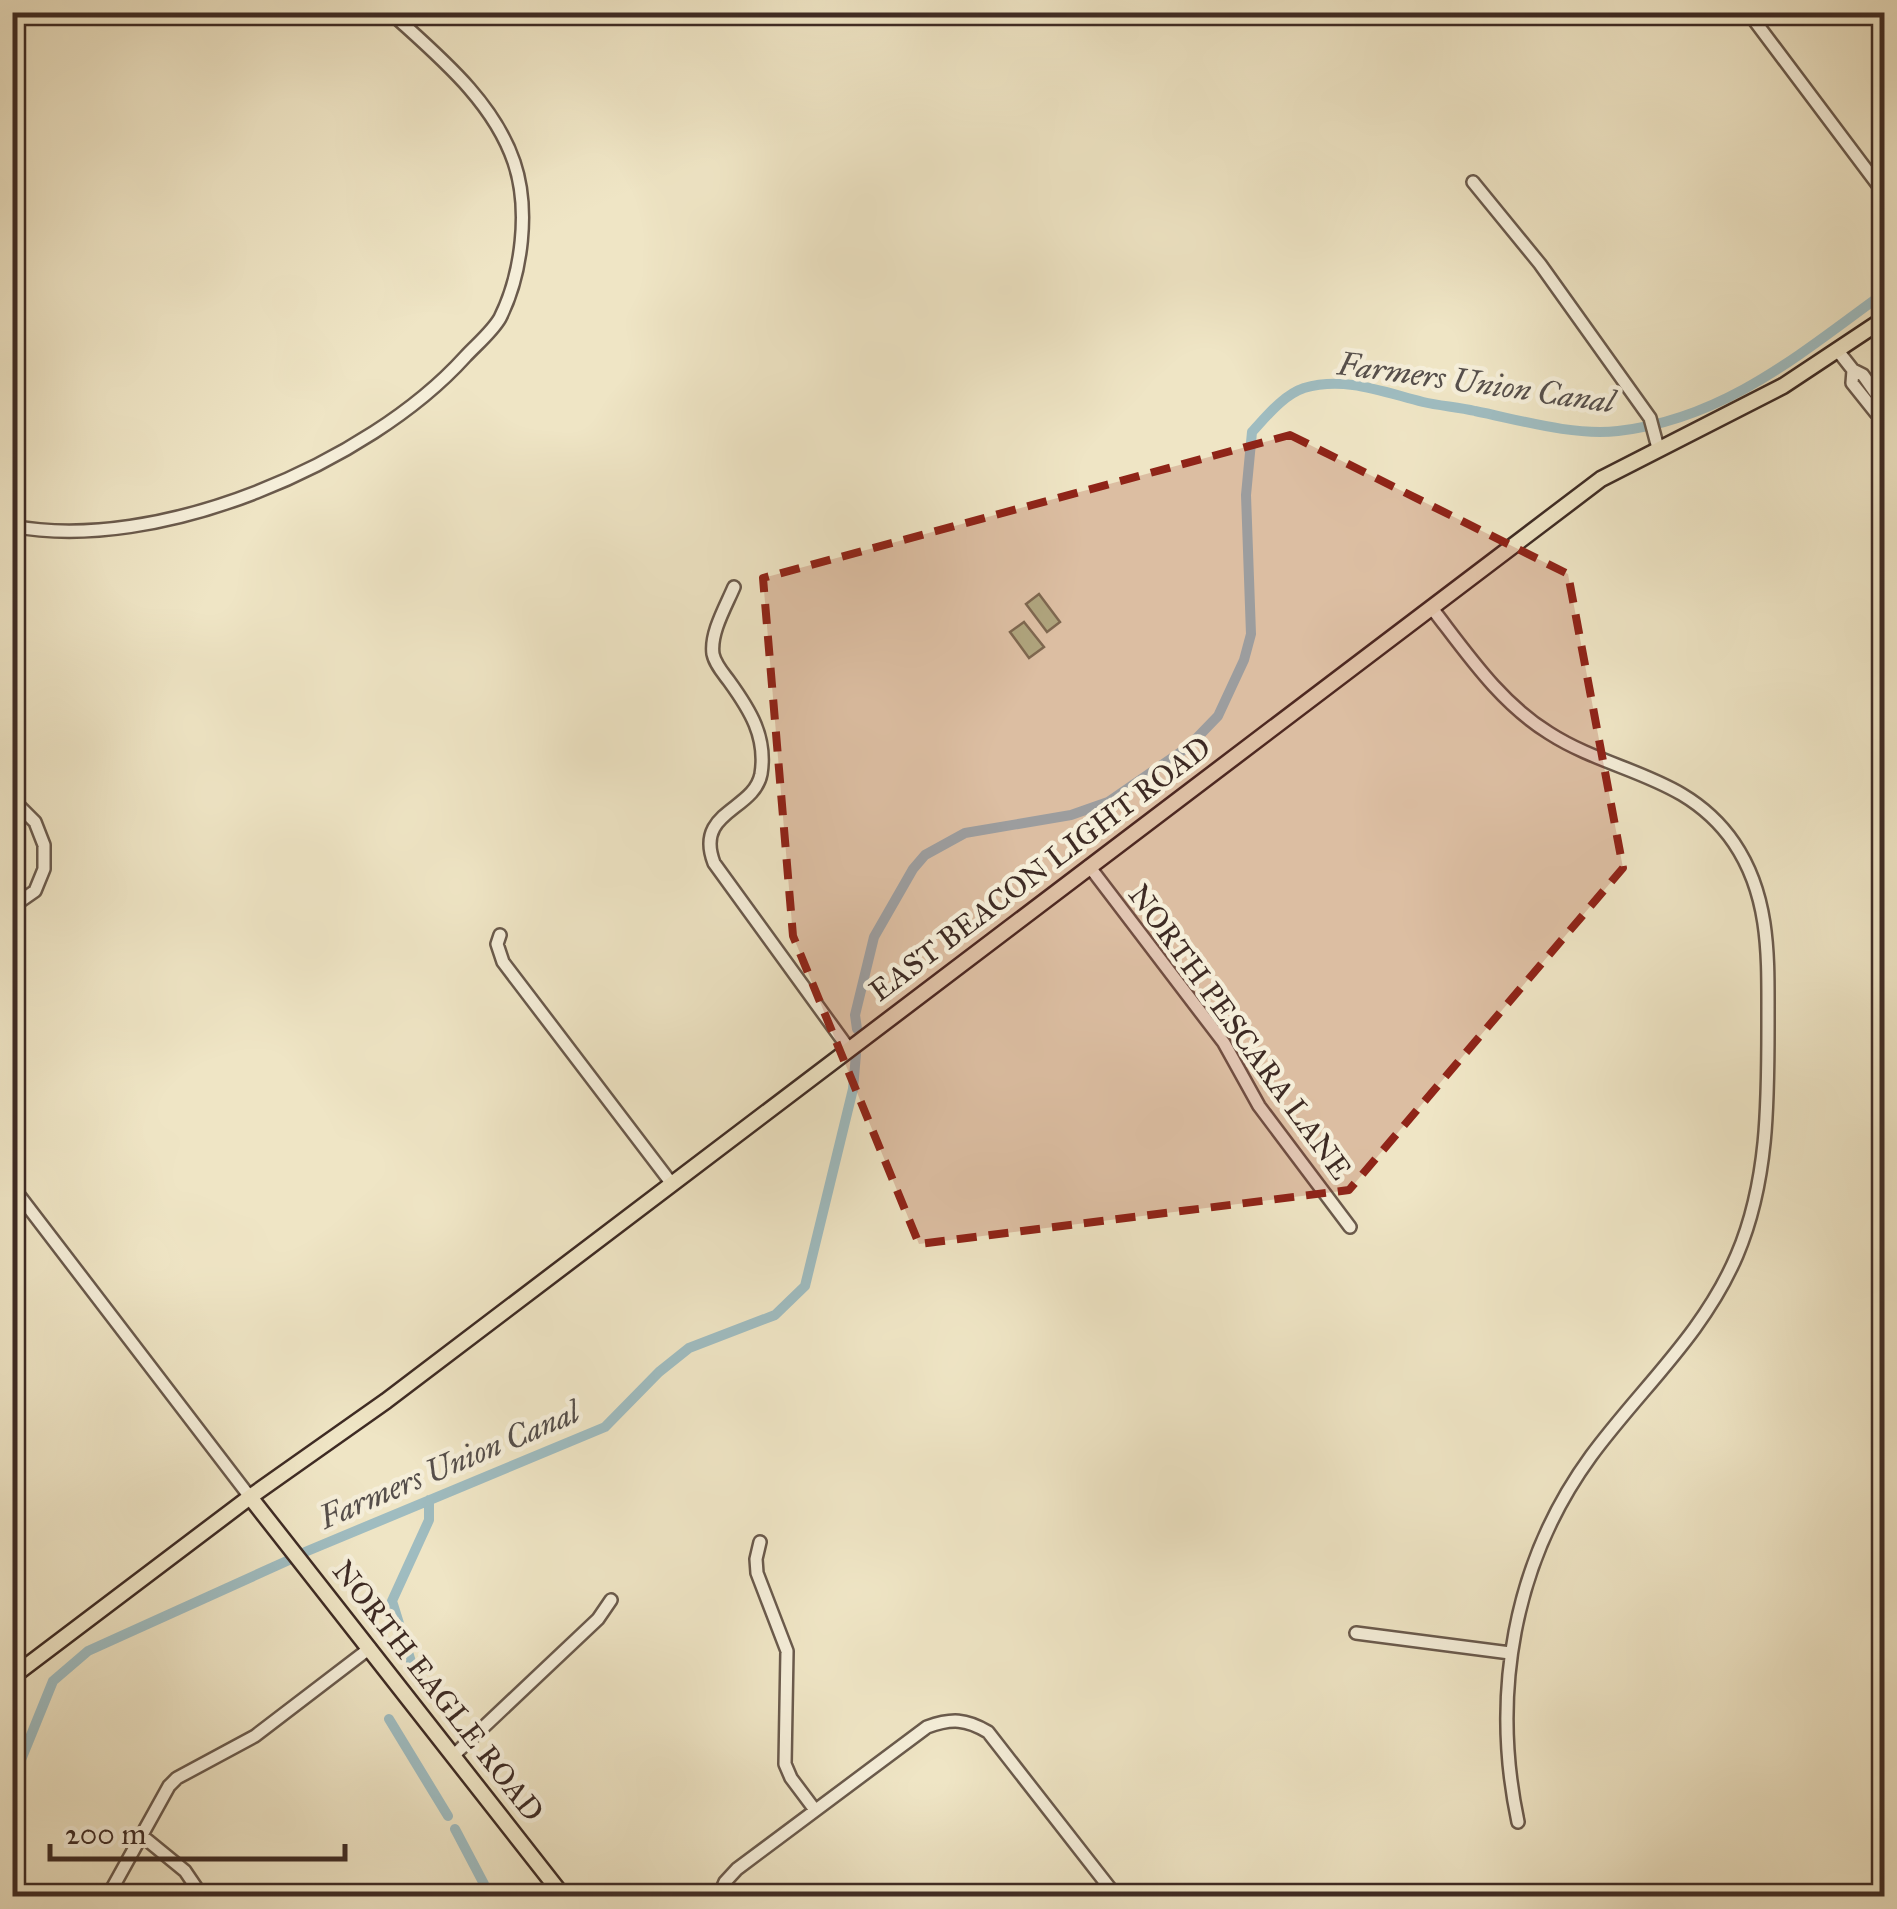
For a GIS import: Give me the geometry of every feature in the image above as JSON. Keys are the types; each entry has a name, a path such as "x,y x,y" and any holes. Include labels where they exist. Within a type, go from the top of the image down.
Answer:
{"main road":[{"name":"EAST BEACON LIGHT ROAD","path":"12,1677 250,1497 386,1401 1600,479 1732,414 1884,319"},
{"name":"NORTH EAGLE ROAD","path":"250,1497 563,1896"}],"street":[{"path":"12,526 92,530 178,520 256,492 342,453 439,386 499,320 518,257 522,208 514,162 488,111 445,63 390,12"},
{"path":"1748,12 1884,192"},
{"path":"1473,182 1540,264 1651,423 1658,448"},
{"path":"1838,351 1853,370 1863,375 1884,406"},
{"path":"1853,370 1852,383 1876,413 1884,416"},
{"path":"734,587 716,633 713,653 757,725 762,760 758,784 720,818 710,840 710,852 714,864 849,1049"},
{"path":"1431,607 1481,672 1522,715 1564,743 1677,789 1718,822 1750,870 1763,907 1768,950 1766,1130 1751,1212 1737,1255 1715,1300 1690,1338 1590,1456 1558,1508 1518,1609 1505,1690 1505,1742 1518,1822"},
{"path":"12,800 36,822 44,845 44,869 35,891 12,907"},
{"name":"NORTH PESCARA LANE","path":"1089,866 1224,1043 1259,1106 1350,1227"},
{"path":"500,935 497,944 503,962 672,1184"},
{"name":"NORTH EAGLE ROAD","path":"12,1186 250,1497"},
{"path":"760,1542 758,1573 788,1660 785,1764 790,1778 815,1810"},
{"path":"454,1756 598,1619 611,1600"},
{"path":"1356,1633 1510,1652"},
{"path":"108,1896 177,1778 255,1736 370,1648"},
{"path":"719,1895 737,1869 928,1727 958,1720 988,1732 1116,1896"},
{"path":"141,1835 185,1872 202,1896"}],"highlighted area":[{"path":"1290,435 1568,574 1623,868 1349,1190 919,1244 793,936 763,578"}],"green space":[{"path":"1039,594 1060,622 1047,632 1026,604"},
{"path":"1024,622 1044,647 1029,658 1010,632"}],"waterway":[{"name":"Farmers Union Canal","path":"857,1029 855,1015 874,937 925,855 965,833 1071,815 1108,802 1188,747 1218,716 1244,660 1251,634 1246,495 1252,432 1289,396 1319,385 1349,385 1546,426 1618,431 1657,424 1727,398 1792,360 1884,293"},
{"name":"Farmers Union Canal","path":"305,1552 605,1427 659,1372 689,1348 775,1315 805,1286 853,1089 856,1054"},
{"path":"412,1665 392,1601 429,1520 429,1500"},
{"name":"Farmers Union Canal","path":"12,1782 53,1681 88,1651 289,1560"},
{"path":"389,1719 448,1816"},
{"path":"455,1829 484,1884"}]}
